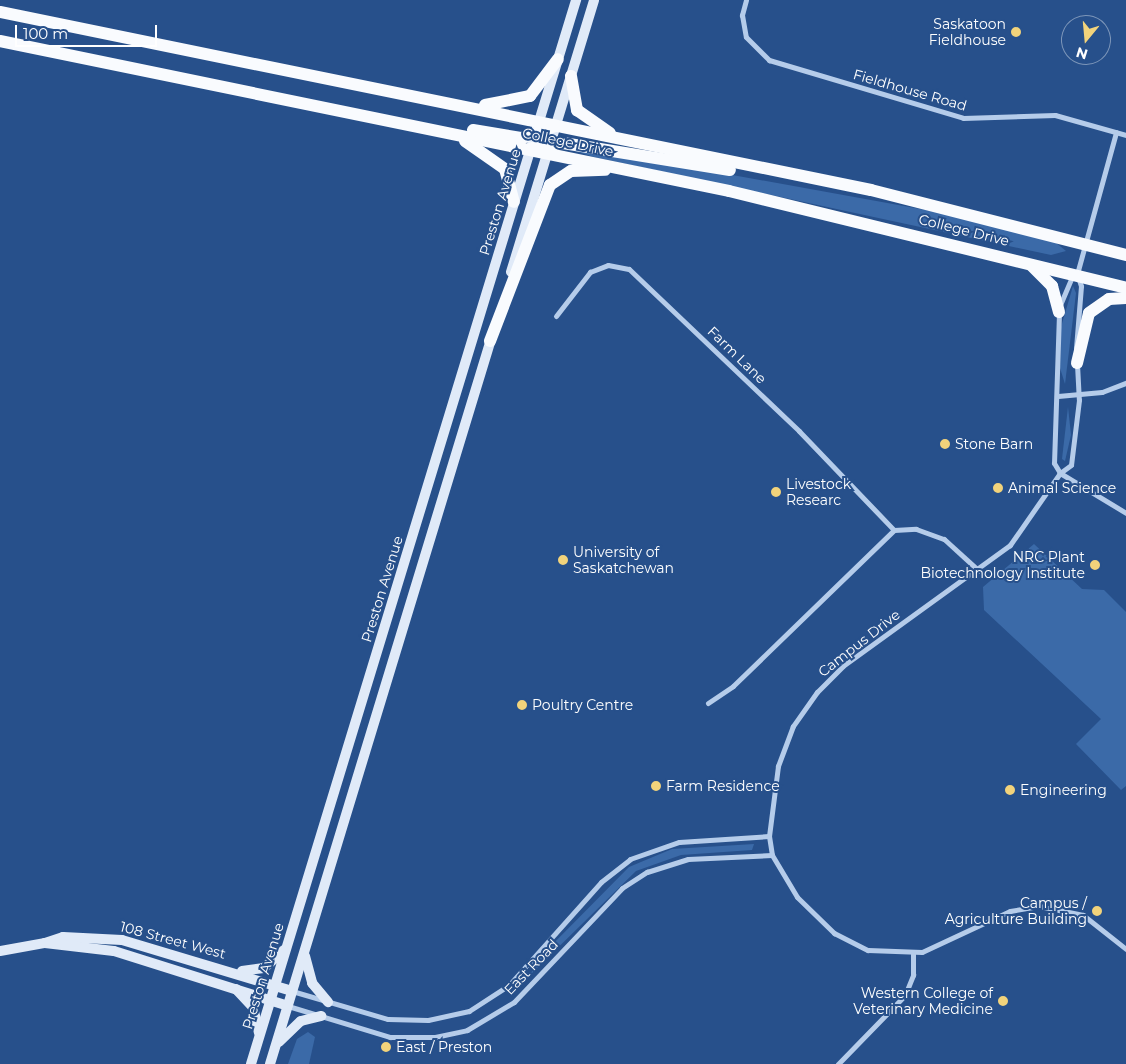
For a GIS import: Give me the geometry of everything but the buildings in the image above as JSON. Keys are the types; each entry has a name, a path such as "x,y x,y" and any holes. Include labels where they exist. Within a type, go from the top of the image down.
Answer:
{"main road":[{"name":"Preston Avenue","path":"251,1064 576,0"},
{"path":"270,1064 594,0"},
{"name":"College Drive","path":"0,12 460,105 537,128"},
{"name":"College Drive","path":"0,42 530,149"},
{"path":"460,105 518,102 539,87 558,60"},
{"path":"570,76 577,110 621,139"},
{"path":"373,118 522,138 537,128 555,126"},
{"name":"College Drive","path":"555,126 911,199 1126,255"},
{"path":"450,133 485,151 505,169 514,202"},
{"path":"530,149 548,148 911,199"},
{"name":"College Drive","path":"548,148 626,170 1027,261 1126,288"},
{"path":"490,341 554,180 571,172 626,170"},
{"path":"1027,261 1049,280 1059,312"},
{"path":"1077,363 1089,313 1109,300 1126,298"},
{"name":"108 Street West","path":"0,950 45,943 63,936 122,940 231,970 292,991"},
{"name":"108 Street West","path":"45,943 114,951 232,985 288,1006"},
{"path":"231,970 264,968 287,946"},
{"path":"305,950 309,978 328,1002"},
{"path":"232,985 252,1007 259,1037"},
{"path":"275,1047 295,1025 321,1016"}],"street":[{"name":"Fieldhouse Road","path":"746,0 742,15 746,37 769,60 963,118 1055,115 1126,135"},
{"name":"Campus Drive","path":"1116,132 1077,274 1081,286 1075,330 1080,395 1071,465 1060,473 1022,533 979,571 861,653 817,692 793,726 778,766 768,836 772,855 797,897 843,939 884,954 913,954 1010,910 1039,906 1083,915 1126,949"},
{"name":"Farm Lane","path":"556,316 590,272 608,265 629,270 799,431 894,530"},
{"name":"Campus Drive","path":"1060,473 1054,463 1058,396 1054,348 1059,312 1067,282 1077,274"},
{"path":"1058,396 1080,395 1126,383"},
{"path":"1060,473 1126,513"},
{"path":"708,704 733,686 894,530 916,529 944,539 979,571"},
{"name":"East Road","path":"292,991 404,1021 469,1011 509,985 601,882 630,859 679,842 768,836"},
{"name":"East Road","path":"288,1006 390,1037 435,1037 467,1030 514,1002 622,888 647,872 688,860 772,855"},
{"path":"838,1064 905,995 913,975 913,954"}],"shaded area":[{"path":"573,146 937,212 1055,242 1066,251 1051,255 594,157 572,150"},
{"path":"1073,286 1076,293 1065,384 1060,368 1061,327"},
{"path":"1068,407 1071,435 1065,461 1062,459"},
{"path":"1034,544 1082,589 1104,590 1126,612 1126,786 1121,790 1076,744 1101,719 984,610 983,587"},
{"path":"754,844 752,850 681,855 636,871 527,978 541,956 629,867 672,849"},
{"path":"308,1032 315,1037 309,1064 288,1064 297,1039"}],"place":[{"name":"Saskatoon Fieldhouse","path":"1016,32"},
{"name":"Stone Barn","path":"945,444"},
{"name":"Animal Science","path":"998,488"},
{"name":"Livestock Researc","path":"776,492"},
{"name":"University of Saskatchewan","path":"563,560"},
{"name":"NRC Plant Biotechnology Institute","path":"1095,565"},
{"name":"Poultry Centre","path":"522,705"},
{"name":"Farm Residence","path":"656,786"},
{"name":"Engineering","path":"1010,790"},
{"name":"Campus / Agriculture Building","path":"1097,911"},
{"name":"Western College of Veterinary Medicine","path":"1003,1001"},
{"name":"East / Preston","path":"386,1047"}]}
